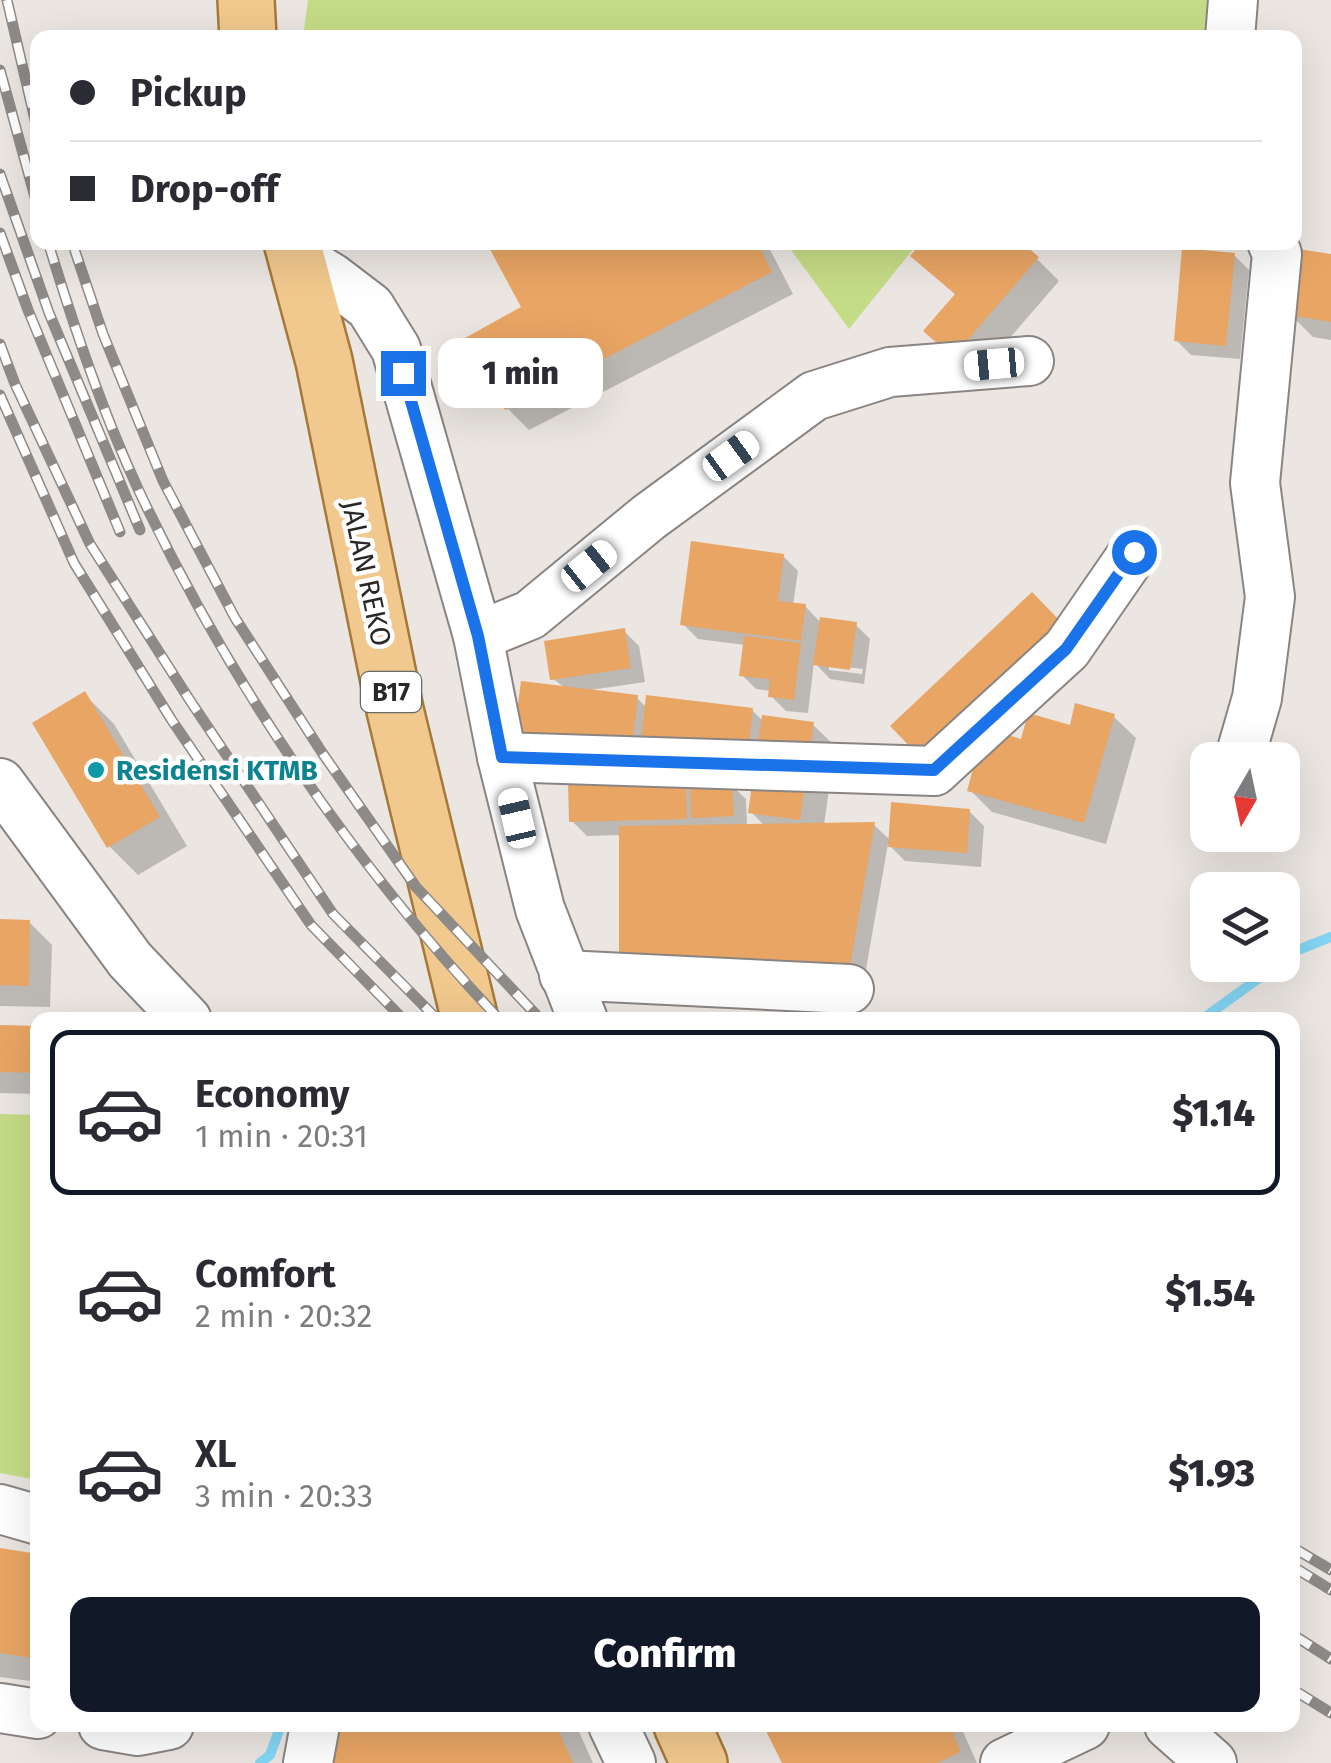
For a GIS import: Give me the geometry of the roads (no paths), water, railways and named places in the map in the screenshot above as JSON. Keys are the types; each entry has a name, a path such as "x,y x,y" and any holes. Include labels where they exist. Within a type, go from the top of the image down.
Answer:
{"main road":[{"path":"246,0 248,30"},
{"path":"274,30 276,0"},
{"name":"JALAN REKO","path":"294,250 324,361 395,710 468,1012"}],"street":[{"path":"1231,30 1233,0"},
{"path":"294,250 370,307 396,349 478,636 502,757 540,909 580,1012"},
{"path":"1244,742 1257,698 1270,597 1255,483 1275,250"},
{"path":"478,636 530,615 649,517 814,396 890,372 1028,361"},
{"path":"502,757 934,770 1066,649 1134,552"},
{"path":"0,783 130,960 179,1012"},
{"path":"564,975 849,989"},
{"path":"0,1510 30,1518"},
{"path":"0,1708 30,1713"},
{"path":"308,1763 314,1732"},
{"path":"616,1732 631,1763"},
{"path":"1007,1748 1061,1732"},
{"path":"1176,1732 1212,1763"}],"waterway":[{"path":"1300,949 1331,937"},
{"path":"1212,1012 1254,982"},
{"path":"260,1763 270,1755 278,1732"}],"railway":[{"path":"7,0 30,99"},
{"path":"0,70 30,179"},
{"path":"0,174 49,313 140,530"},
{"path":"0,233 120,532"},
{"path":"50,250 89,368 126,461 213,633 299,770 346,835 446,961 493,1012"},
{"path":"75,250 103,334 163,481 235,618 416,887 533,1012"},
{"path":"0,344 90,544 189,699 333,914 430,1012"},
{"path":"0,395 74,563 171,719 311,925 396,1012"},
{"path":"1300,1552 1331,1570"},
{"path":"1300,1571 1331,1590"},
{"path":"1300,1639 1331,1659"},
{"path":"1300,1694 1331,1713"}],"place":[{"name":"Residensi KTMB","path":"96,770"}]}
